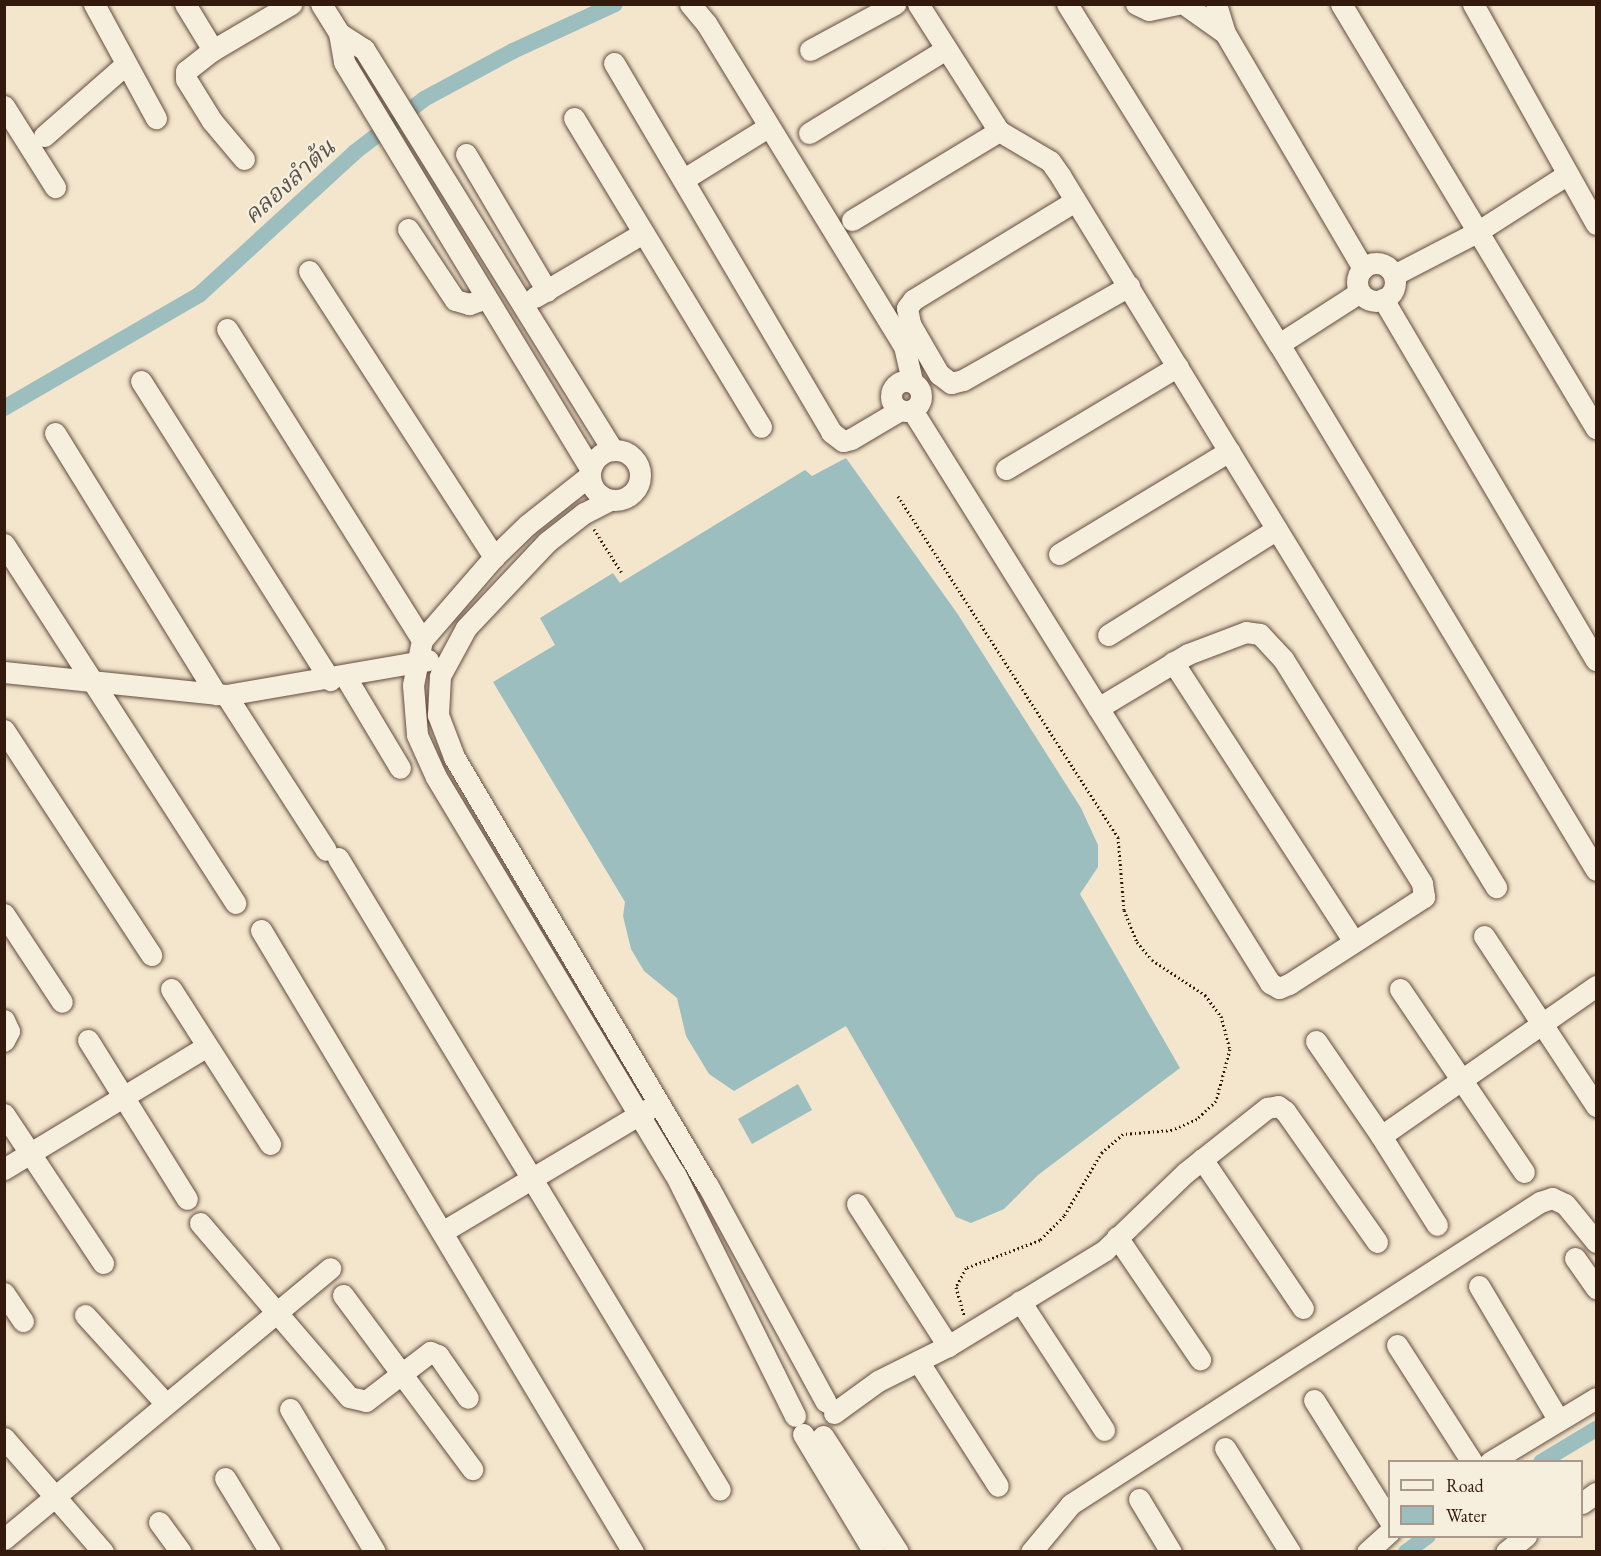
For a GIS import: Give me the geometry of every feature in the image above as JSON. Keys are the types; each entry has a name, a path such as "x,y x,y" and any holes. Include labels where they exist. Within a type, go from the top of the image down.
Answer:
{"street":[{"path":"94,4 156,118"},
{"path":"184,4 213,50"},
{"path":"244,159 212,122 186,79 188,68 213,50 291,4"},
{"path":"321,4 339,33 344,62 434,208 590,472 600,495 610,500"},
{"path":"810,50 895,4"},
{"path":"918,4 999,131 1050,161 1129,286 1496,888"},
{"path":"1067,4 1279,344 1596,870"},
{"path":"1136,4 1149,10 1177,4"},
{"path":"1184,4 1225,33"},
{"path":"1216,4 1225,33 1363,268"},
{"path":"1341,4 1596,428"},
{"path":"1473,4 1566,175 1596,225"},
{"path":"700,10 768,127 904,346 912,382 900,381 892,390 891,402 906,410 1098,708 1270,983 1280,988 1289,984 1424,897 1422,883 1283,659 1260,634 1246,632 1173,662 1098,708"},
{"path":"339,33 364,49 521,306 613,450"},
{"path":"809,134 946,49"},
{"path":"614,63 831,432 843,441 851,439 906,410"},
{"path":"44,136 126,64"},
{"path":"4,106 55,186"},
{"path":"574,118 761,427"},
{"path":"684,179 768,127"},
{"path":"852,220 999,131"},
{"path":"465,154 547,291"},
{"path":"1394,275 1477,232 1566,175"},
{"path":"1075,201 913,300 907,308 910,324 939,374 951,383 963,380 1129,286"},
{"path":"450,236 470,223"},
{"path":"408,229 455,300 469,304 486,298"},
{"path":"521,306 643,233"},
{"path":"1369,264 1383,264 1394,275 1394,290 1383,299 1370,300 1360,292 1357,279 1363,268 1369,264"},
{"path":"309,271 494,557"},
{"path":"1279,344 1360,292"},
{"path":"1383,299 1596,660"},
{"path":"226,329 422,640"},
{"path":"1006,469 1178,366"},
{"path":"141,381 337,678 400,768"},
{"path":"55,433 221,695 332,854 720,1490"},
{"path":"807,1429 833,1426 830,1407 659,1101 444,736 438,691 447,658 466,628 509,579 584,513 610,500 631,494 640,473 628,454 613,450 599,455 590,472 527,525 494,557 422,640 416,662 413,713 423,752 675,1174 807,1429 874,1551"},
{"path":"1059,554 1229,451"},
{"path":"1108,635 1277,529"},
{"path":"4,544 88,679 235,903"},
{"path":"4,672 88,679 221,695 337,678 447,658"},
{"path":"1173,662 1354,942"},
{"path":"4,730 151,955"},
{"path":"522,920 544,908"},
{"path":"4,914 62,1002"},
{"path":"261,930 633,1551"},
{"path":"1484,936 1596,1106"},
{"path":"1381,1136 1596,986"},
{"path":"171,989 270,1144"},
{"path":"1400,989 1524,1172"},
{"path":"4,1020 9,1031 4,1041"},
{"path":"88,1040 187,1199"},
{"path":"1316,1041 1381,1136 1437,1225"},
{"path":"4,1169 32,1155 207,1046"},
{"path":"442,1232 532,1180 659,1101"},
{"path":"898,1551 807,1429 806,1400 830,1407 948,1346 1105,1250 1202,1159 1268,1108 1278,1106 1377,1242"},
{"path":"4,1114 103,1263"},
{"path":"1202,1159 1303,1308"},
{"path":"1031,1551 1071,1504 1540,1202 1552,1198 1565,1204 1596,1242"},
{"path":"856,1204 948,1346"},
{"path":"200,1223 275,1313 356,1401 366,1401 426,1354 434,1353 468,1398"},
{"path":"1117,1237 1200,1359"},
{"path":"1575,1258 1596,1288"},
{"path":"4,1539 330,1268"},
{"path":"1479,1286 1558,1419"},
{"path":"4,1293 23,1321"},
{"path":"343,1295 472,1469"},
{"path":"1020,1302 1104,1430"},
{"path":"85,1315 166,1404"},
{"path":"1397,1345 1471,1460"},
{"path":"918,1361 998,1486"},
{"path":"1492,1460 1596,1398"},
{"path":"1314,1400 1388,1519"},
{"path":"290,1409 366,1548"},
{"path":"4,1438 103,1551"},
{"path":"1225,1448 1290,1551"},
{"path":"225,1478 270,1551"},
{"path":"1583,1502 1596,1493"},
{"path":"1139,1499 1171,1551"},
{"path":"159,1522 181,1551"},
{"path":"1366,1551 1388,1532"},
{"path":"1506,1551 1523,1538"}],"path":[{"path":"897,496 1118,837 1124,910 1137,942 1152,960 1205,995 1221,1016 1230,1049 1216,1101 1197,1119 1172,1130 1123,1134 1102,1152 1064,1216 1040,1240 966,1268 956,1287 969,1333"},
{"path":"584,513 622,573"}],"water":[{"path":"846,458 957,613 1081,808 1098,845 1098,867 1080,894 1180,1068 1038,1175 1004,1209 971,1223 956,1217 846,1026 734,1091 709,1074 686,1036 677,998 644,971 631,949 623,916 625,902 493,682 555,645 540,618 613,573 620,583 805,470 812,476"},
{"path":"798,1084 812,1110 752,1144 738,1119"}],"waterway":[{"name":"คลองลำต้น","path":"4,408 199,295 355,152 424,99 513,51 615,4"},
{"path":"1544,1460 1596,1429"},
{"path":"1406,1552 1425,1538"}]}
